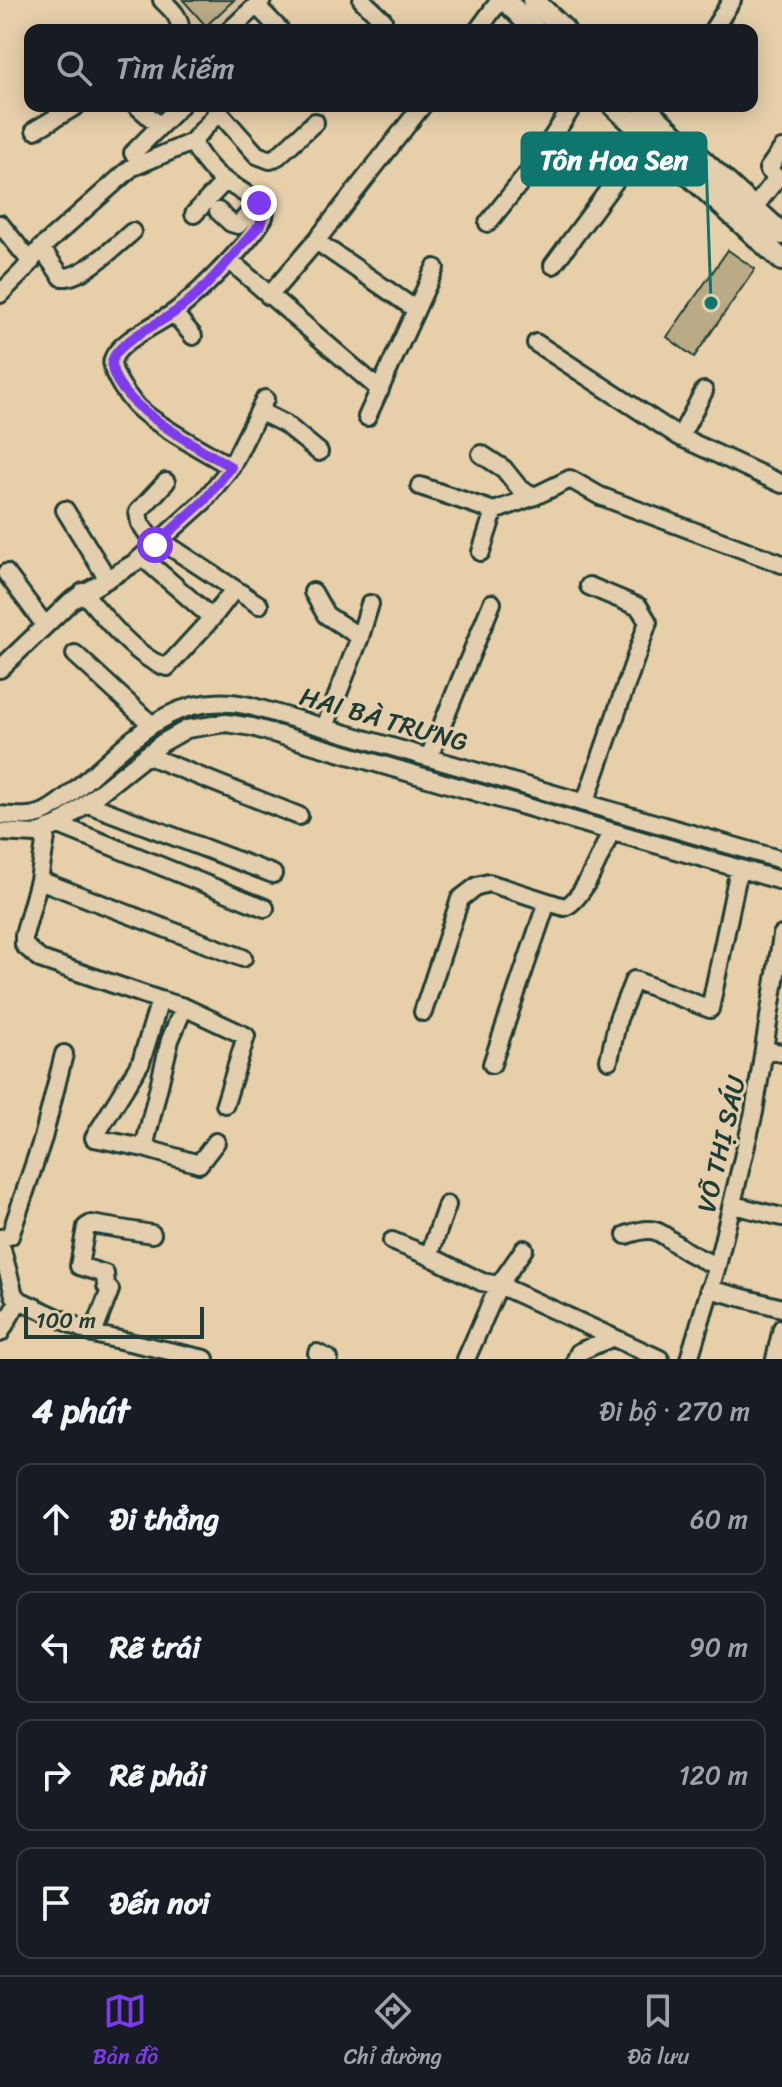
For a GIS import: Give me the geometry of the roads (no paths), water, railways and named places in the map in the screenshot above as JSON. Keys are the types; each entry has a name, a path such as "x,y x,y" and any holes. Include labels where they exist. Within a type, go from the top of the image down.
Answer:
{"main road":[{"path":"517,3 531,24"},
{"path":"517,3 554,24"},
{"path":"620,112 782,260"},
{"path":"649,112 782,234"}],"street":[{"path":"162,0 180,24"},
{"path":"362,0 383,20"},
{"path":"717,24 732,0"},
{"path":"236,24 259,2 276,24"},
{"path":"487,24 517,3"},
{"path":"35,130 66,112"},
{"path":"144,112 160,126"},
{"path":"133,153 174,112"},
{"path":"0,294 36,255 131,168 192,142 215,112"},
{"path":"221,112 257,155 270,160 315,122"},
{"path":"269,296 417,112"},
{"path":"488,223 532,168 569,112"},
{"path":"553,265 647,138"},
{"path":"192,142 206,164 225,181 259,203 265,211 260,225 200,291 174,313 123,345 113,357 111,365 141,411 231,467"},
{"path":"753,209 780,176 768,169 782,149"},
{"path":"194,214 225,181"},
{"path":"218,211 238,225 259,203"},
{"path":"0,224 62,277 69,278 102,258 132,232"},
{"path":"316,241 415,309"},
{"path":"237,267 380,390"},
{"path":"367,417 435,268"},
{"path":"174,313 193,336"},
{"path":"536,343 680,437 782,484"},
{"path":"680,437 704,391"},
{"path":"0,669 44,624 83,592 142,557 204,501 231,467 262,405 319,452"},
{"path":"481,454 504,469 520,489 535,496"},
{"path":"420,486 494,511 570,479 600,496 782,564"},
{"path":"166,482 138,512 140,523 157,542 259,605"},
{"path":"65,510 107,578"},
{"path":"481,552 494,511"},
{"path":"142,557 212,618"},
{"path":"6,573 44,624"},
{"path":"585,803 648,622 639,607 589,586"},
{"path":"83,592 100,613 146,657 167,667 229,596"},
{"path":"313,592 326,615 360,637"},
{"path":"429,757 492,603"},
{"path":"325,727 370,604"},
{"path":"75,654 152,725"},
{"name":"HAI BÀ TRƯNG","path":"0,815 31,816 56,805 152,725 181,709 217,700 325,727 782,860"},
{"name":"HAI BÀ TRƯNG","path":"53,828 88,804 146,755 187,729 226,723 252,727 782,881"},
{"path":"146,755 299,816"},
{"path":"88,804 273,874"},
{"path":"0,832 36,834 53,828 265,908"},
{"path":"53,828 24,935 24,945 40,959 184,1007 246,1036 225,1104"},
{"path":"423,1012 460,899 466,893 489,883 564,907 571,905 579,896 611,832"},
{"path":"609,1060 618,1019 634,980 710,1009 739,869"},
{"path":"39,880 243,958"},
{"path":"492,1064 547,902"},
{"name":"VÕ THỊ SÁU","path":"689,1359 774,1052 782,935"},
{"path":"160,1000 141,1062 94,1138 199,1164 216,1142"},
{"path":"144,1148 170,1040 184,1007"},
{"path":"64,1054 43,1138 10,1236 0,1240 14,1295 93,1334 205,1359"},
{"path":"429,1256 447,1205"},
{"path":"733,1205 782,1217"},
{"path":"93,1334 110,1290 106,1286 105,1274 79,1266 86,1227 91,1224 152,1234"},
{"path":"626,1235 646,1228 668,1236 683,1249 717,1266"},
{"path":"392,1241 482,1282 499,1285 660,1359"},
{"path":"466,1359 499,1285 524,1249"},
{"path":"709,1289 782,1308"},
{"path":"0,1333 19,1300"},
{"path":"775,1359 782,1328"},
{"path":"576,1359 579,1352 611,1338"}],"place":[{"name":"Tôn Hoa Sen","path":"711,303"}]}
